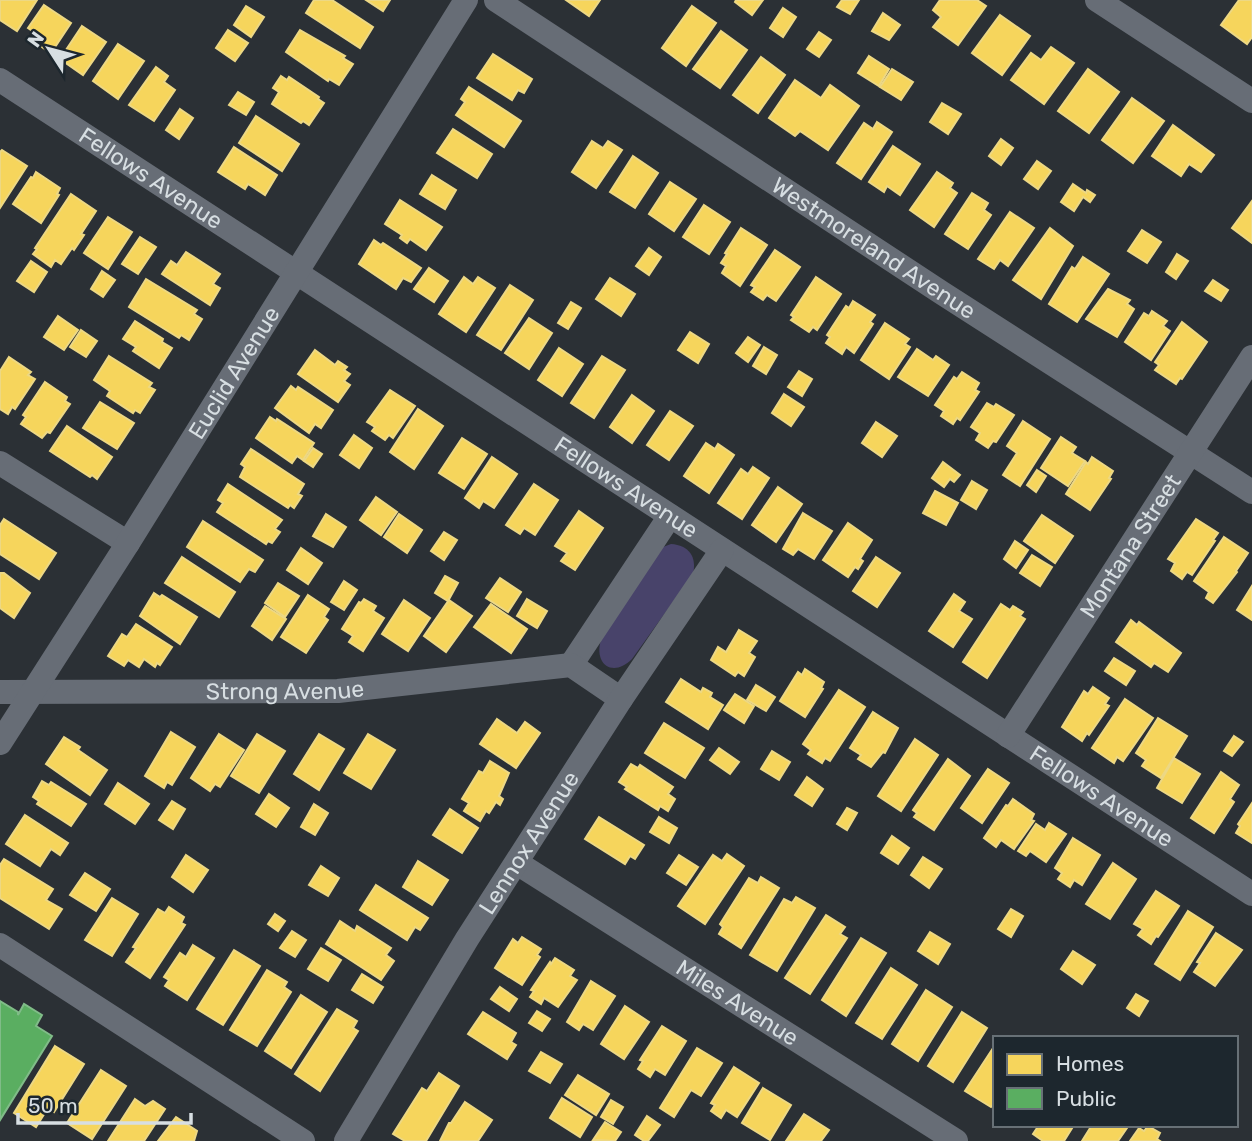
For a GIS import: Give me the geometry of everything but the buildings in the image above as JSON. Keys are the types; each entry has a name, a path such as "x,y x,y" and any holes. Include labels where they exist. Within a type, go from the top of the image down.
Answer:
{"street":[{"name":"Euclid Avenue","path":"0,744 466,0"},
{"name":"Westmoreland Avenue","path":"496,0 942,293 1252,492"},
{"path":"1097,0 1252,101"},
{"name":"Fellows Avenue","path":"0,79 1252,894"},
{"name":"Montana Street","path":"1008,736 1252,357"},
{"path":"0,463 128,542"},
{"path":"621,699 571,665 670,516"},
{"name":"Lennox Avenue","path":"346,1141 467,939 621,699 722,550"},
{"name":"Strong Avenue","path":"0,692 338,691 571,665"},
{"name":"Miles Avenue","path":"517,863 956,1141"},
{"path":"0,945 303,1141"}],"shaded area":[{"path":"671,544 687,549 693,557 693,574 632,659 625,665 611,668 602,661 602,637 663,547"}]}
